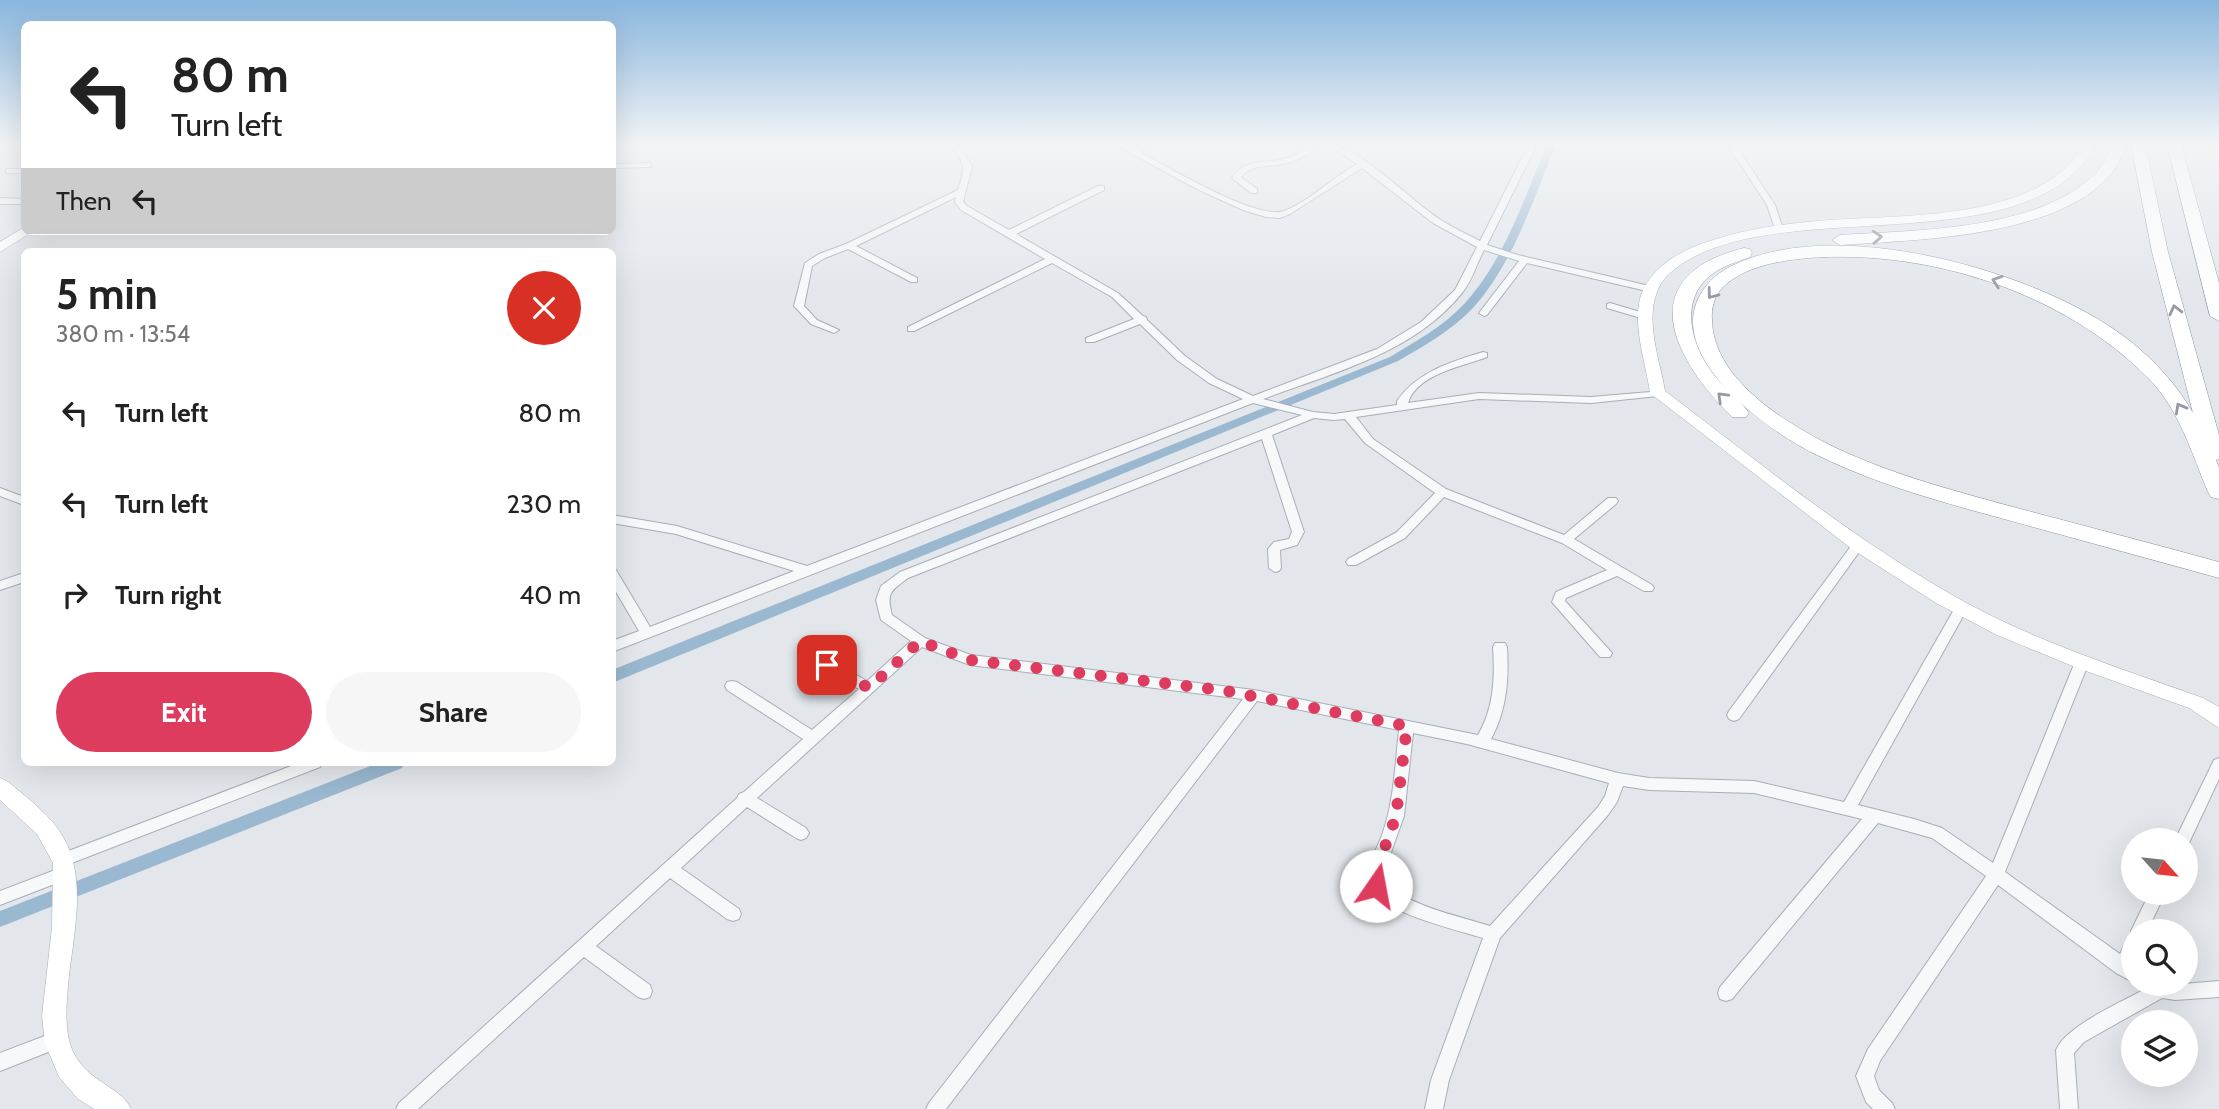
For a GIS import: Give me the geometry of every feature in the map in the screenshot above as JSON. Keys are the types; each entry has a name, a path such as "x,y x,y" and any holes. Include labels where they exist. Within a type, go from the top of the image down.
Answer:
{"highway":[{"path":"2073,196 2032,214 1960,230 1801,243 1756,250 1722,261 1698,278 1682,299 1680,328 1685,345 1702,375 1727,402 1771,436 1944,509 2219,585"},
{"path":"2149,196 2170,291 2219,470"},
{"path":"2188,196 2218,311"},
{"path":"2219,492 2179,406 2155,374 2109,335 2037,296 1992,279 1945,266 1861,253 1786,255 1744,267 1728,276 1705,300 1700,318 1702,337 1712,359 1743,397 1766,416 1844,467 2219,570"}],"main road":[{"path":"2026,196 1997,205 1937,217 1779,229 1736,236 1695,251 1670,266 1651,289 1644,316 1650,334 1658,393 1858,545 1961,609 2081,662 2196,703 2211,711 2219,720"},
{"path":"0,248 21,235"},
{"path":"0,787 49,830 64,872 65,916 53,1010 55,1041 61,1058 73,1077 90,1093 118,1109"}],"street":[{"path":"834,330 814,322 799,306 807,265 952,196"},
{"path":"961,196 959,202 964,208 1115,295 1196,370 1229,390 1254,400 1306,414 1349,416 1479,396 1591,400 1658,393"},
{"path":"1009,234 1085,196"},
{"path":"1221,196 1272,215 1290,212 1315,196"},
{"path":"1404,196 1436,221 1487,248 1651,289"},
{"path":"616,646 1381,351 1424,324 1459,291 1487,248 1510,196"},
{"path":"1765,196 1779,229"},
{"path":"0,201 21,202"},
{"path":"849,246 914,280"},
{"path":"1484,313 1520,258"},
{"path":"911,329 1052,259"},
{"path":"1610,306 1644,316"},
{"path":"1090,340 1143,319"},
{"path":"1403,408 1405,395 1430,374 1483,355"},
{"path":"1306,414 1266,433 905,575 885,589 882,600 886,617 920,641 970,660 1254,695 1482,742 1618,779 1649,784 1754,787 1875,815 1937,833 2121,965"},
{"path":"1349,416 1369,442 1442,492 1566,540 1648,588"},
{"path":"1266,433 1298,532 1293,542 1278,545 1274,549 1275,568"},
{"path":"0,492 21,500"},
{"path":"1352,562 1401,535 1442,492"},
{"path":"1566,540 1612,501"},
{"path":"616,520 677,530 808,571"},
{"path":"1734,715 1858,545"},
{"path":"1605,653 1559,602 1560,595 1619,570"},
{"path":"0,586 21,578"},
{"path":"616,580 647,634"},
{"path":"1849,808 1961,609"},
{"path":"405,1109 744,798 920,641"},
{"path":"1482,742 1490,729 1499,701 1500,647"},
{"path":"1886,1109 1872,1096 1865,1076 1874,1055 1995,876 2081,662"},
{"path":"827,665 869,688"},
{"path":"732,686 812,737"},
{"path":"935,1109 1254,695"},
{"path":"1407,726 1396,816 1376,872 1376,886 1384,895 1401,902 1493,934"},
{"path":"2189,828 2219,764"},
{"path":"0,898 308,766"},
{"path":"1434,1109 1440,1080 1493,934 1604,811 1612,798 1618,779"},
{"path":"744,798 801,833"},
{"path":"1726,993 1875,815"},
{"path":"668,868 733,914"},
{"path":"583,946 644,991"},
{"path":"2198,988 2219,989"},
{"path":"2069,1109 2065,1050 2078,1036 2140,996"},
{"path":"0,1062 55,1041"}],"waterway":[{"path":"616,675 1394,359 1451,321 1468,306 1494,272 1530,196"},
{"path":"0,919 388,766"}],"route":[{"path":"827,665 869,688 920,641 970,660 1221,690 1407,726 1396,816 1376,872 1376,886"}]}
